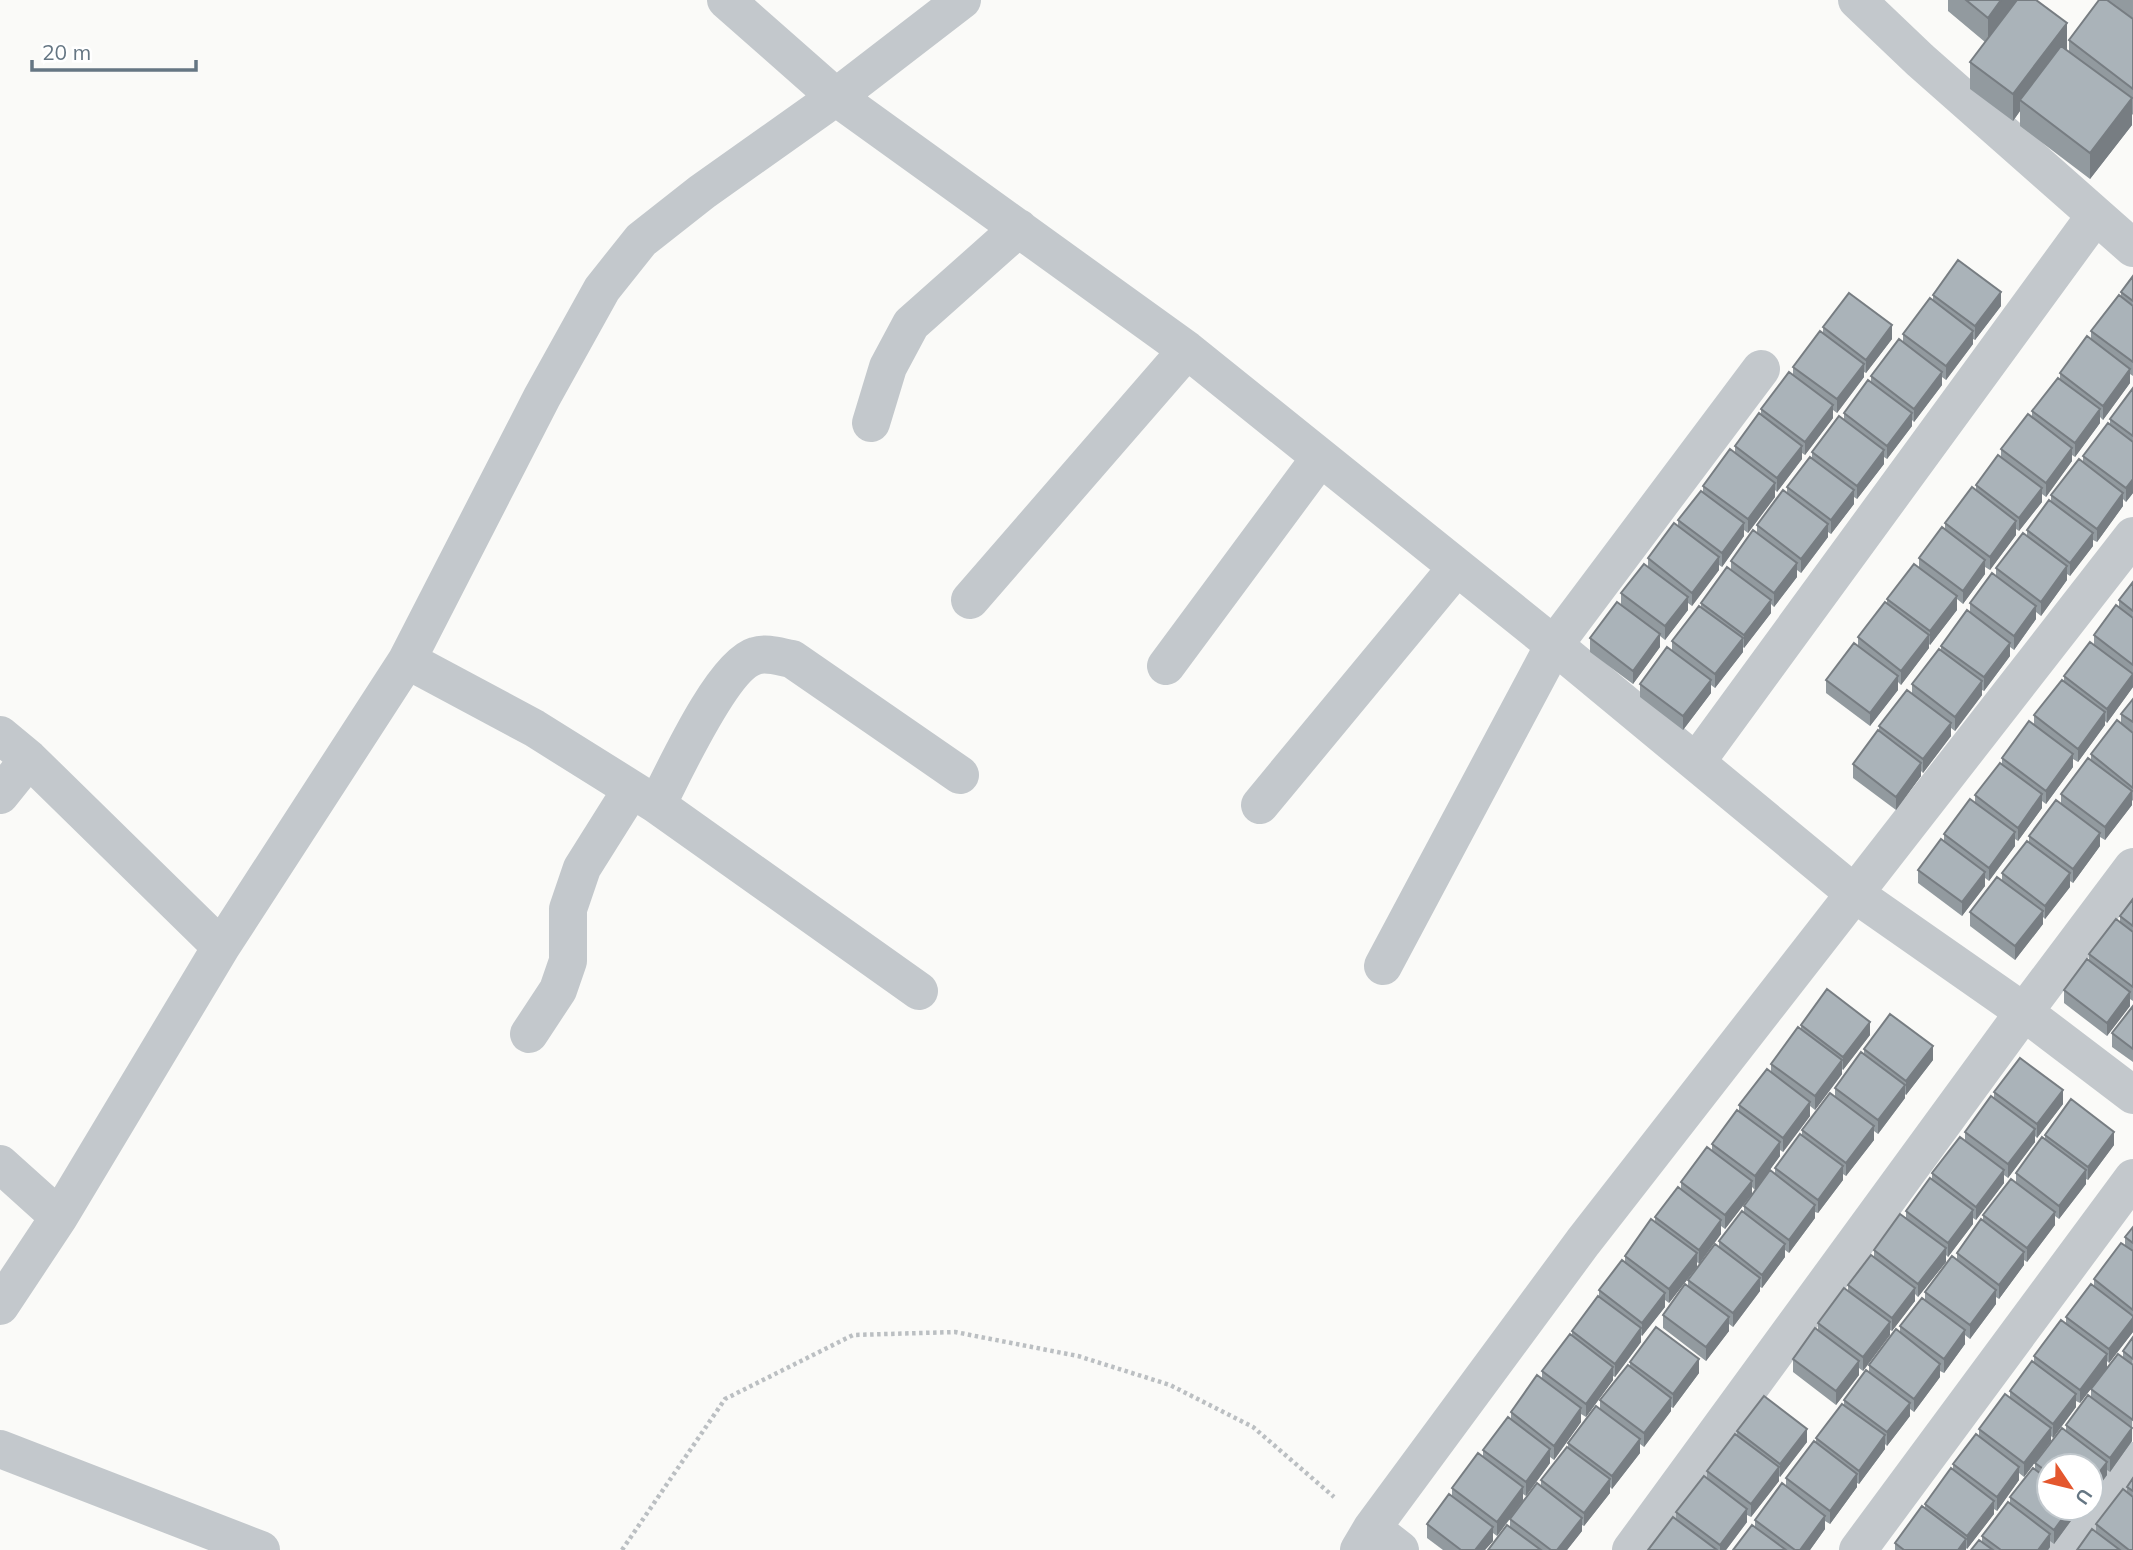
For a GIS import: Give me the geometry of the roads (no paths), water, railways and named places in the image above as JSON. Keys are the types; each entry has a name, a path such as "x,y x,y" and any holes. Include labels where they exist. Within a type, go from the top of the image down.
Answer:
{"street":[{"path":"726,0 836,97 1187,350 1697,761 1855,894 2024,1012 2133,1095"},
{"path":"0,1306 59,1217 221,947 407,660 542,397 602,289 641,240 702,192 836,97 962,0"},
{"path":"1857,0 1920,60 2133,248"},
{"path":"1697,761 2095,216"},
{"path":"871,423 888,367 911,324 1019,228"},
{"path":"970,600 1187,350"},
{"path":"1383,966 1554,645 1761,369"},
{"path":"1166,666 1320,458"},
{"path":"1377,1543 1583,1242 2133,536"},
{"path":"1260,805 1457,567"},
{"path":"529,1034 558,990 568,961 568,909 582,869 644,797 707,707 743,662 756,655 771,654 792,659 960,775"},
{"path":"407,660 534,728 644,797 919,991"},
{"path":"0,735 29,759 221,947"},
{"path":"0,795 29,759"},
{"path":"1631,1550 2133,867"},
{"path":"0,1164 59,1217"},
{"path":"1858,1550 2133,1178"},
{"path":"0,1449 261,1550"},
{"path":"2065,1550 2133,1461"}]}
